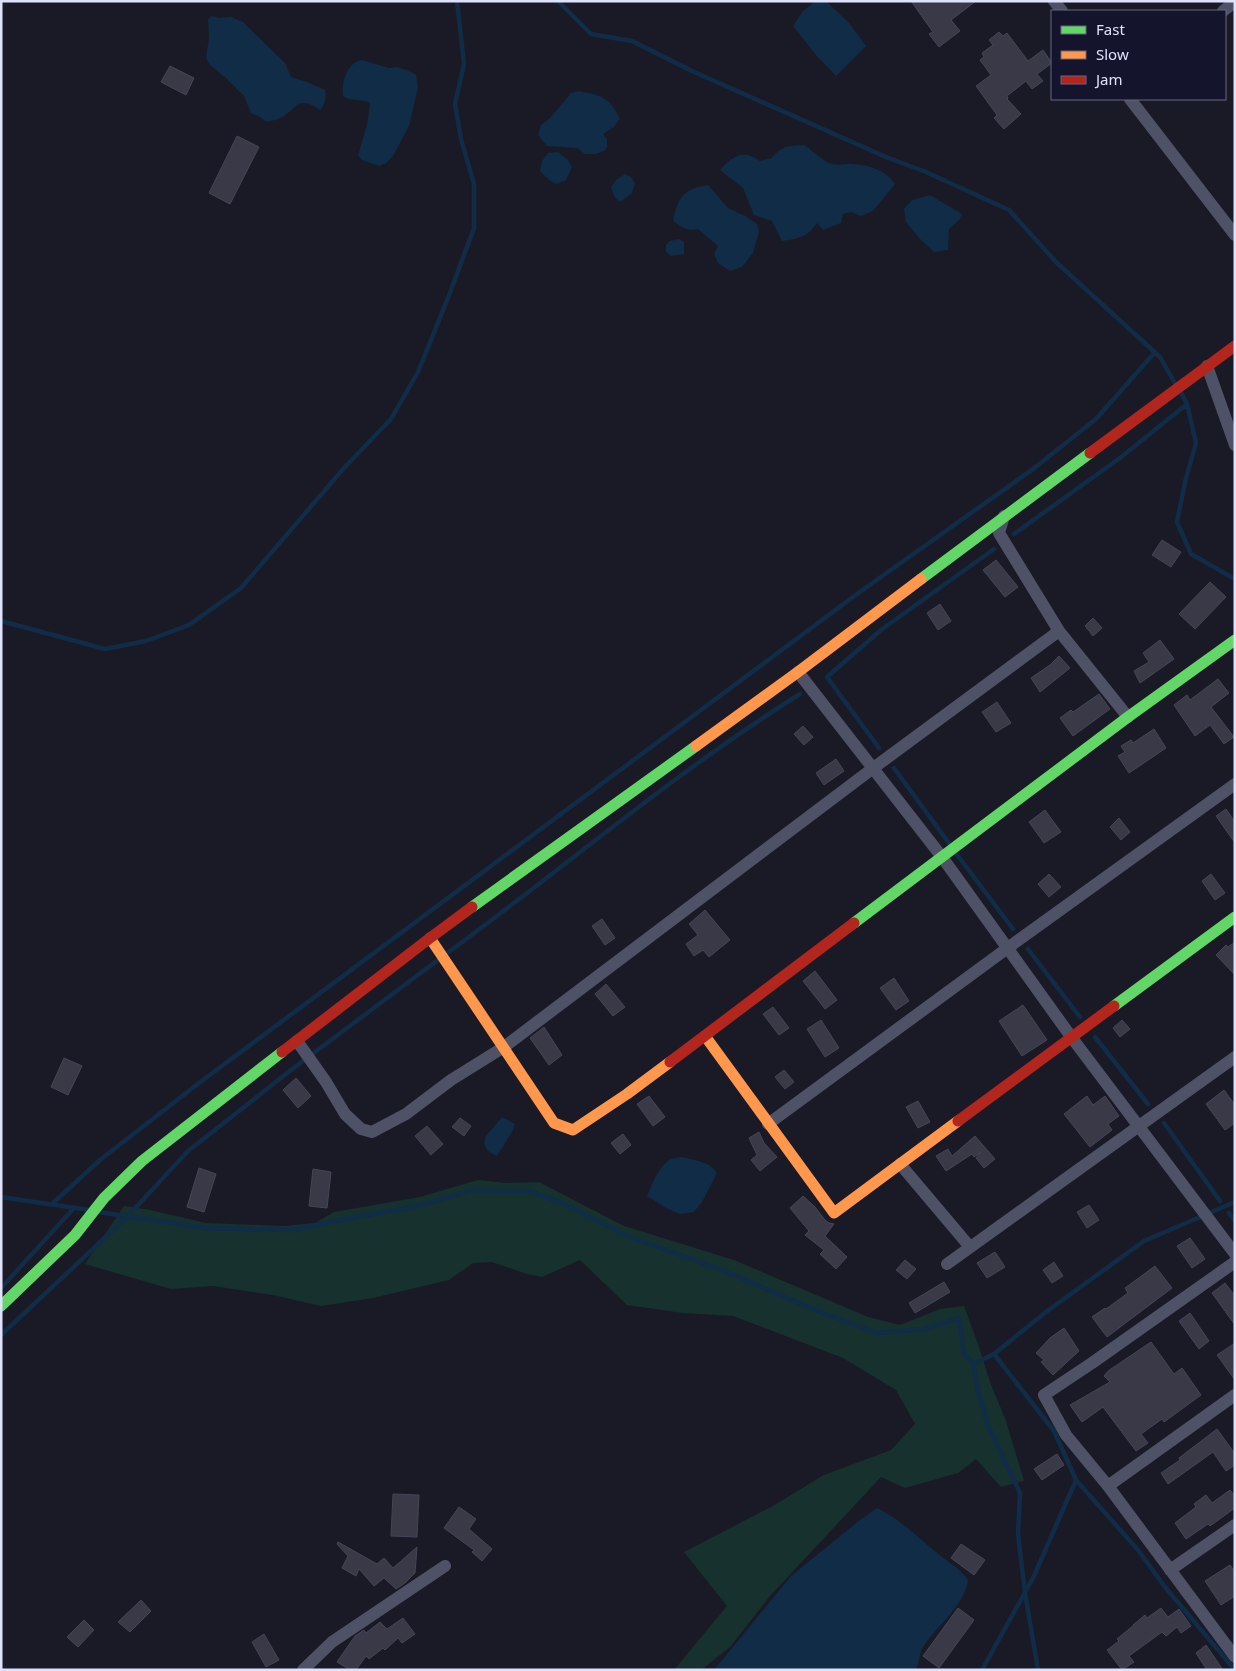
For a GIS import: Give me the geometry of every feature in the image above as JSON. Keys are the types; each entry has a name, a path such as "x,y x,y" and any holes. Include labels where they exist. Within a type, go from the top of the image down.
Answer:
{"street":[{"path":"1224,10 1235,2"},
{"path":"1131,100 1235,235"},
{"path":"1,1306 75,1235 104,1198 142,1162 297,1041 430,938 798,672 1004,516 1235,346"},
{"path":"1207,366 1235,445"},
{"path":"1004,516 999,532 1059,631 1128,717"},
{"path":"297,1041 326,1082 345,1114 361,1129 372,1132 406,1114 451,1080 504,1047 872,769 1059,631"},
{"path":"430,938 554,1123 573,1130 627,1094 1128,717 1235,640"},
{"path":"798,672 942,857 1072,1038 1235,1254"},
{"path":"768,1124 1008,947 1235,784"},
{"path":"704,1036 834,1213 1235,917"},
{"path":"947,1264 1235,1057"},
{"path":"900,1164 970,1247"},
{"path":"1235,1262 1044,1396 1066,1435 1108,1486 1235,1656"},
{"path":"1108,1486 1235,1395"},
{"path":"1170,1570 1235,1525"},
{"path":"303,1670 332,1642 445,1566"}],"green space":[{"path":"478,1180 507,1183 539,1182 624,1226 734,1260 868,1317 900,1325 940,1309 964,1306 990,1382 1006,1421 1024,1481 1001,1487 976,1459 958,1473 905,1488 881,1477 770,1596 730,1647 701,1670 674,1670 727,1606 684,1552 771,1507 824,1475 891,1450 915,1424 896,1390 843,1358 733,1316 683,1313 627,1305 580,1260 542,1277 492,1262 473,1263 449,1280 373,1298 321,1306 273,1295 213,1286 171,1289 85,1264 124,1206 206,1223 284,1226 315,1223 334,1212 420,1197"}],"water":[{"path":"816,1 826,1 849,23 866,46 836,76 793,26 803,11"},
{"path":"212,16 219,18 231,17 243,22 285,63 291,77 325,90 326,98 322,108 320,110 309,104 299,104 283,116 268,121 251,113 244,96 210,65 206,58 209,38 208,19"},
{"path":"362,60 389,68 397,67 416,75 418,88 409,126 393,156 386,163 379,166 362,160 358,155 367,125 370,103 343,96 346,74 352,65"},
{"path":"579,91 604,98 616,111 620,119 614,127 603,134 607,139 607,147 604,151 595,154 585,154 577,148 547,146 538,135 541,125 551,117 571,93"},
{"path":"804,145 829,163 837,165 855,164 875,168 895,184 873,211 861,216 852,212 843,214 841,223 823,230 817,223 802,236 782,241 772,221 754,215 743,188 720,170 729,161 738,156 748,155 760,161 772,158 786,147"},
{"path":"558,152 568,160 572,167 566,180 556,184 540,171 542,161 548,153"},
{"path":"625,174 631,177 635,183 632,193 620,202 614,196 611,187 616,180"},
{"path":"708,185 728,208 757,224 759,232 753,253 742,267 730,271 718,263 714,254 718,246 698,229 688,229 673,221 677,205 683,195 693,189"},
{"path":"930,195 962,214 959,220 949,229 948,250 934,252 906,222 904,209 912,200"},
{"path":"679,239 684,242 684,254 671,256 666,252 666,245 670,241"},
{"path":"502,1117 515,1124 497,1156 488,1151 484,1144 486,1136"},
{"path":"682,1157 705,1163 717,1173 702,1202 694,1212 680,1214 647,1196 656,1176 665,1163 671,1159"},
{"path":"877,1508 903,1524 959,1570 968,1580 962,1598 923,1647 916,1670 714,1670 791,1576"}],"building":[{"path":"911,1 976,1 951,20 960,31 939,47 929,34 933,32"},
{"path":"999,32 1003,36 1007,33 1028,61 1043,50 1051,62 1051,64 1037,74 1043,81 1032,89 1026,81 1007,96 1007,99 1021,114 1004,129 994,118 997,115 976,86 991,75 980,60 984,57 982,53 993,45 989,40"},
{"path":"170,66 194,78 186,95 161,82"},
{"path":"237,136 259,147 230,204 209,193"},
{"path":"1162,540 1181,552 1171,567 1152,555"},
{"path":"996,560 1018,587 1005,597 983,570"},
{"path":"1210,582 1226,597 1195,629 1179,614"},
{"path":"940,604 951,621 938,630 927,613"},
{"path":"1093,618 1102,628 1093,636 1085,626"},
{"path":"1160,640 1174,659 1140,683 1134,671 1149,662 1143,653"},
{"path":"1059,656 1070,668 1040,692 1031,678 1050,665"},
{"path":"1218,679 1229,693 1211,707 1234,737 1224,744 1210,725 1195,736 1174,705 1187,695 1190,700"},
{"path":"1099,694 1110,709 1073,736 1060,718 1071,710 1073,712"},
{"path":"997,702 1011,723 996,732 982,712"},
{"path":"803,726 813,737 804,745 794,734"},
{"path":"1154,729 1166,748 1129,773 1118,756 1125,752 1121,746 1131,740 1133,743"},
{"path":"836,759 844,771 824,785 816,773"},
{"path":"1226,809 1235,822 1235,843 1216,816"},
{"path":"1045,810 1061,832 1044,843 1029,822"},
{"path":"1119,818 1130,832 1121,840 1110,827"},
{"path":"1049,874 1061,887 1049,897 1038,884"},
{"path":"1211,874 1225,893 1215,900 1202,881"},
{"path":"705,910 730,940 709,957 703,950 694,956 686,944 698,935 689,924"},
{"path":"602,919 615,938 605,945 592,926"},
{"path":"1235,942 1235,975 1216,955 1226,945 1228,947"},
{"path":"815,971 837,1000 825,1009 803,981"},
{"path":"894,978 909,1001 896,1010 880,988"},
{"path":"606,984 625,1007 613,1016 595,994"},
{"path":"1023,1005 1047,1040 1022,1056 999,1021"},
{"path":"773,1007 789,1028 779,1035 763,1014"},
{"path":"821,1020 839,1048 825,1057 807,1029"},
{"path":"1122,1020 1130,1029 1120,1037 1113,1028"},
{"path":"544,1027 562,1055 549,1065 530,1038"},
{"path":"64,1058 82,1066 68,1095 51,1087"},
{"path":"784,1070 794,1082 785,1089 775,1077"},
{"path":"296,1078 311,1096 298,1108 283,1090"},
{"path":"1224,1090 1235,1105 1235,1123 1225,1130 1206,1104"},
{"path":"649,1096 665,1117 653,1126 637,1104"},
{"path":"1087,1096 1093,1105 1105,1096 1119,1116 1108,1124 1112,1130 1090,1147 1064,1114"},
{"path":"918,1101 930,1122 918,1128 906,1107"},
{"path":"460,1118 471,1126 464,1136 452,1127"},
{"path":"427,1126 443,1144 431,1155 415,1136"},
{"path":"759,1132 764,1143 777,1157 760,1171 751,1160 757,1155 749,1138"},
{"path":"623,1134 631,1145 620,1154 611,1143"},
{"path":"975,1136 995,1159 984,1168 976,1158 981,1152 974,1157 972,1154 946,1171 936,1156 948,1149 952,1156"},
{"path":"199,1168 216,1174 204,1212 187,1207"},
{"path":"313,1169 331,1172 327,1208 309,1206"},
{"path":"803,1196 825,1220 834,1224 825,1236 847,1257 836,1269 820,1254 824,1250 805,1235 809,1231 790,1208"},
{"path":"1089,1205 1099,1220 1087,1228 1077,1212"},
{"path":"1190,1238 1205,1259 1192,1268 1177,1246"},
{"path":"995,1252 1005,1267 987,1278 977,1263"},
{"path":"905,1260 916,1269 907,1279 896,1270"},
{"path":"1054,1262 1063,1276 1052,1283 1043,1270"},
{"path":"1155,1266 1172,1288 1107,1337 1092,1317 1128,1293 1125,1288"},
{"path":"944,1282 950,1292 915,1313 909,1303"},
{"path":"1225,1283 1235,1296 1235,1325 1212,1293"},
{"path":"1190,1313 1209,1341 1199,1349 1179,1321"},
{"path":"1064,1328 1079,1351 1053,1375 1041,1362 1044,1360 1036,1353 1050,1338"},
{"path":"1151,1342 1174,1374 1182,1368 1201,1395 1164,1422 1162,1419 1141,1434 1148,1443 1136,1451 1103,1407 1082,1422 1070,1405 1110,1382 1104,1376 1108,1371"},
{"path":"1235,1343 1235,1380 1217,1355"},
{"path":"1217,1429 1235,1454 1235,1465 1226,1471 1213,1452 1168,1484 1161,1473 1180,1460 1179,1458"},
{"path":"1057,1454 1064,1465 1042,1480 1034,1469"},
{"path":"1230,1490 1235,1496 1235,1508 1210,1526 1208,1524 1186,1539 1175,1523 1196,1507 1194,1504 1206,1495 1212,1503"},
{"path":"393,1494 419,1495 417,1537 391,1536"},
{"path":"459,1507 476,1519 469,1529 492,1549 482,1561 472,1552 474,1550 444,1528"},
{"path":"338,1542 377,1564 384,1558 393,1568 417,1547 415,1573 396,1589 384,1578 374,1586 359,1569 356,1576 342,1568 348,1556 337,1544"},
{"path":"961,1544 985,1560 974,1575 951,1558"},
{"path":"1230,1565 1235,1572 1235,1596 1221,1605 1205,1581"},
{"path":"141,1600 151,1611 130,1632 118,1622"},
{"path":"958,1608 974,1620 939,1668 923,1656"},
{"path":"1161,1608 1168,1617 1179,1609 1191,1626 1181,1633 1177,1627 1166,1636 1162,1632 1129,1656 1134,1662 1122,1670 1107,1650 1119,1641 1117,1639 1145,1615 1147,1618"},
{"path":"403,1618 415,1634 402,1643 398,1638 385,1650 383,1648 369,1659 366,1656 356,1670 350,1670 337,1662 355,1636 364,1630 366,1633 380,1622 387,1629"},
{"path":"84,1620 94,1630 78,1647 67,1637"},
{"path":"264,1634 279,1660 266,1667 252,1642"},
{"path":"1206,1645 1223,1670 1207,1670 1196,1653"}],"waterway":[{"path":"1,621 105,649 146,641 189,625 241,588 344,468 391,419 418,372 474,228 474,184 461,139 455,104 464,64 457,1"},
{"path":"558,1 591,34 632,41 692,71 1009,210 1056,262 1160,357 1176,385"},
{"path":"52,1204 100,1160 199,1083 857,594 1033,469 1096,419 1155,352"},
{"path":"1180,391 1187,404 1196,443 1185,482 1177,522 1191,554 1235,579"},
{"path":"1014,534 1120,458 1187,404"},
{"path":"879,748 827,677 881,630 994,549"},
{"path":"446,954 664,788 709,755 800,694"},
{"path":"894,768 951,846"},
{"path":"955,852 1013,929"},
{"path":"1028,949 1080,1017"},
{"path":"1,1335 127,1217 188,1151 291,1070 438,960"},
{"path":"1095,1037 1148,1104"},
{"path":"1164,1123 1220,1201"},
{"path":"99,1212 204,1228 292,1230 414,1207 470,1191 529,1191 558,1201 627,1236 722,1270 815,1310 877,1333 923,1329 959,1318 964,1353 973,1364 994,1354 1054,1431 1076,1480 1138,1550 1165,1587 1235,1670"},
{"path":"1,1197 89,1210"},
{"path":"994,1354 1046,1312 1144,1241 1235,1202"},
{"path":"1,1288 74,1208"},
{"path":"1229,1213 1235,1221"},
{"path":"973,1364 988,1426 1020,1493 1018,1534 1025,1593 1038,1670"},
{"path":"982,1670 1034,1576 1076,1480"}],"traffic: fast":[{"path":"921,579 1090,453"},
{"path":"854,923 1128,717 1235,640"},
{"path":"472,907 696,746"},
{"path":"1114,1006 1235,917"},
{"path":"1,1306 75,1235 104,1198 142,1161 282,1052"}],"traffic: slow":[{"path":"696,746 921,579"},
{"path":"430,938 554,1123 573,1130 627,1094 670,1062"},
{"path":"705,1036 834,1213 958,1121"}],"traffic: jam":[{"path":"1090,453 1235,346"},
{"path":"282,1052 472,907"},
{"path":"670,1062 854,923"},
{"path":"958,1121 1114,1006"}]}
